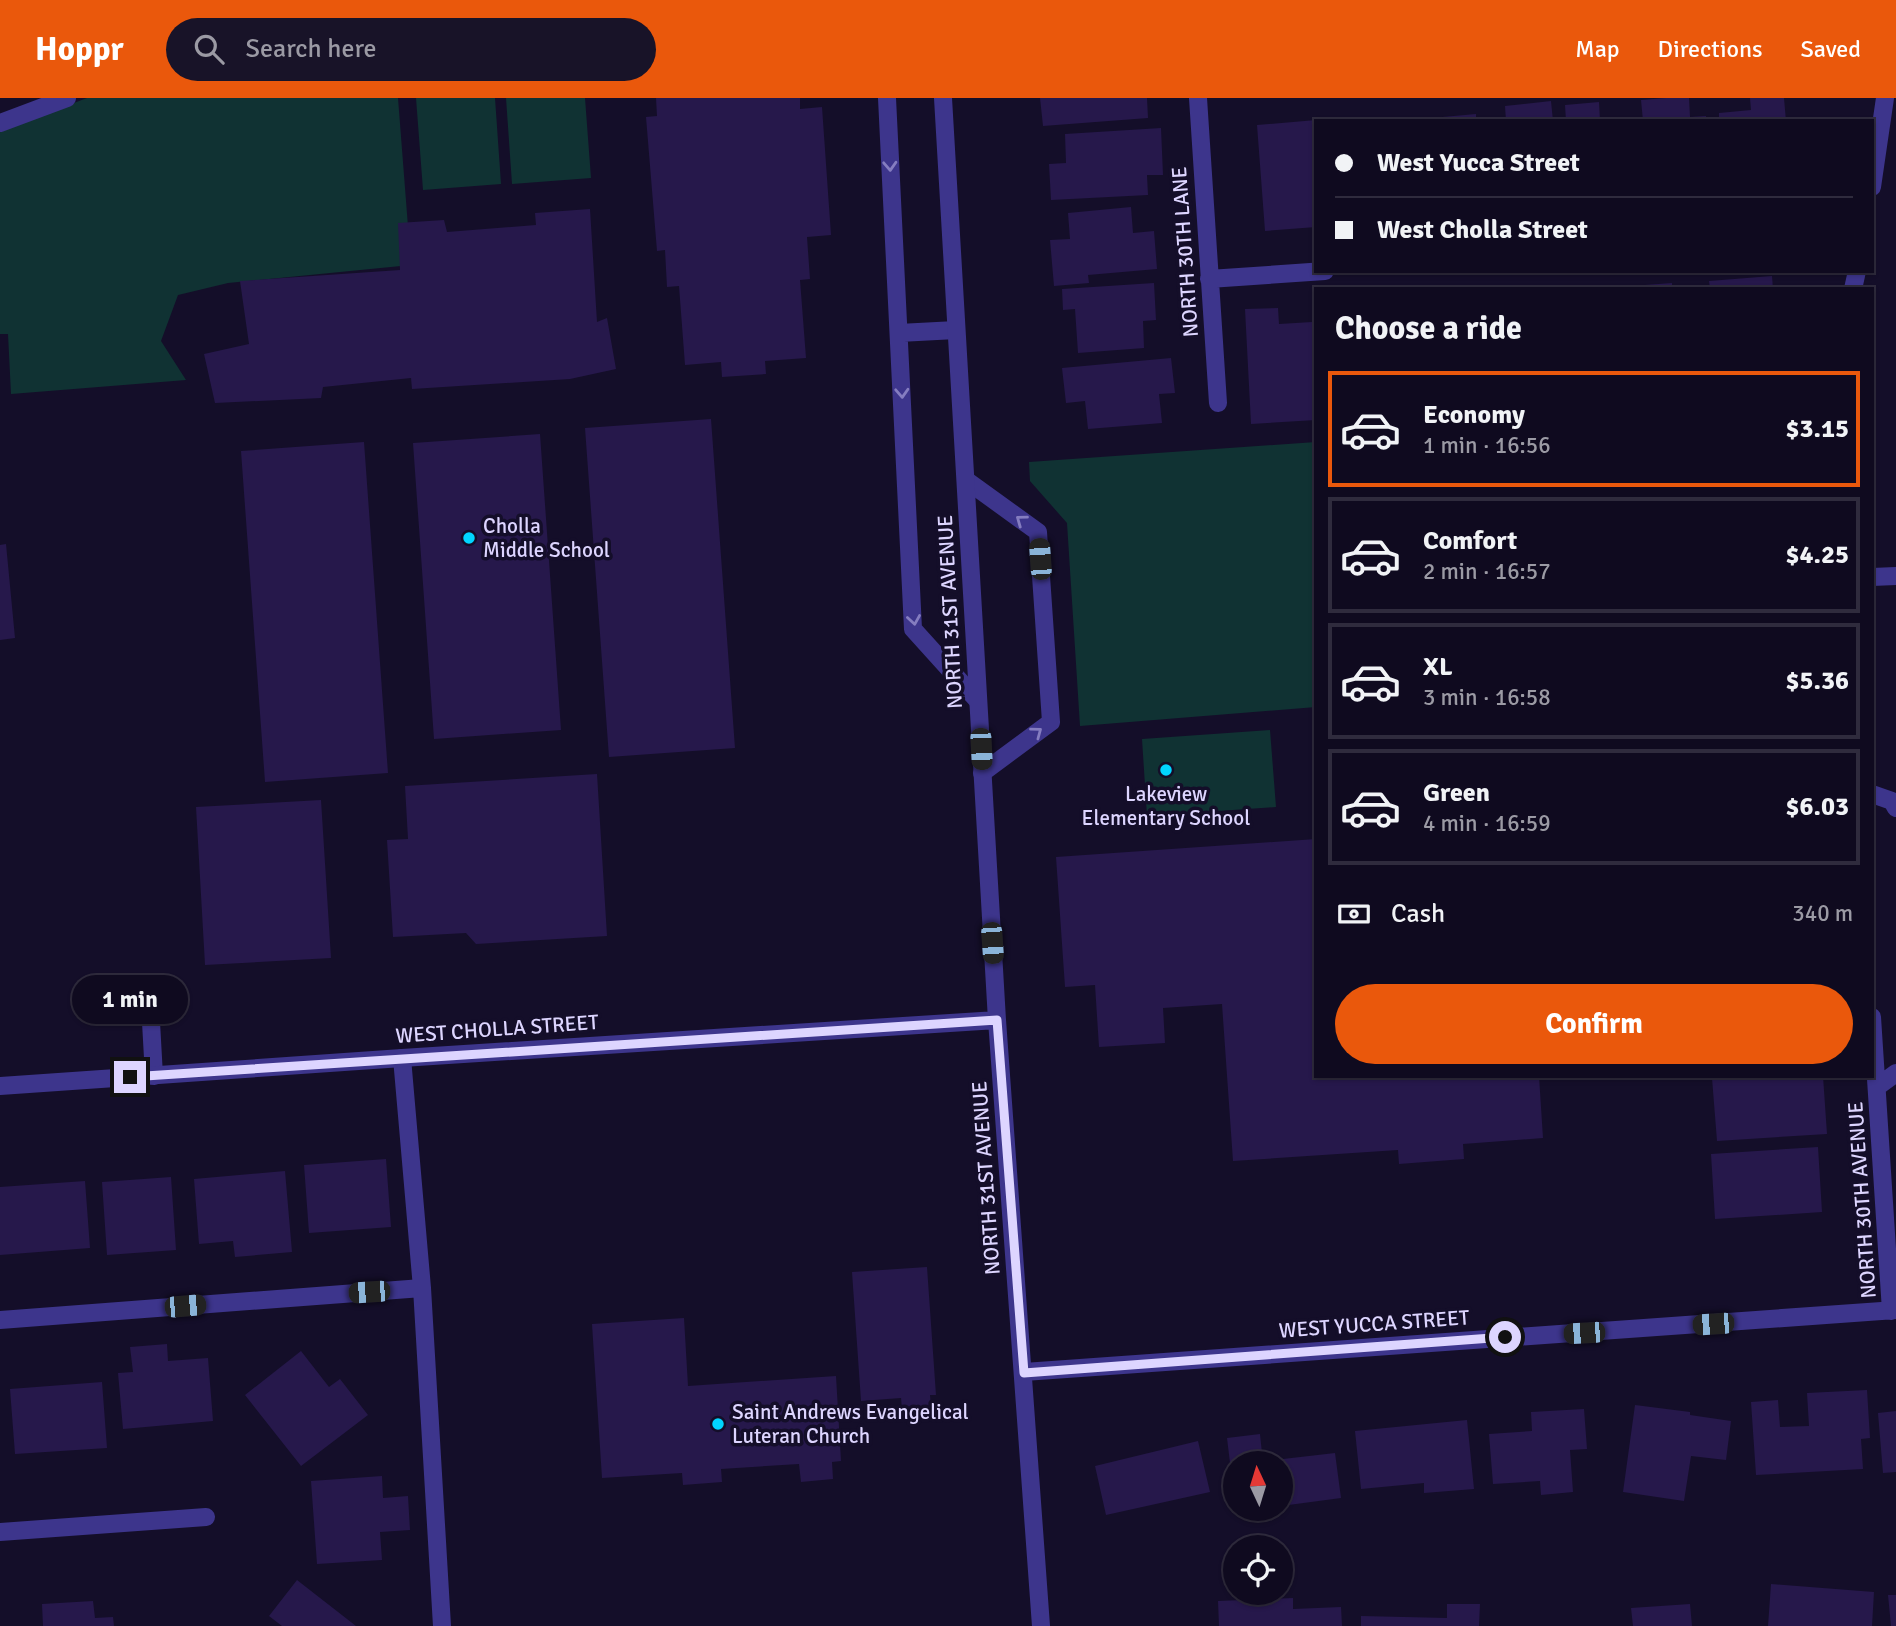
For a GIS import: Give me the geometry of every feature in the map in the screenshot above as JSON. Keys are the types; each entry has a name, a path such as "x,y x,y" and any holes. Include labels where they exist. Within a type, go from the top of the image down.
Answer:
{"street":[{"path":"0,123 66,98"},
{"path":"887,98 913,629 978,701"},
{"name":"NORTH 31ST AVENUE","path":"943,98 997,1020 1041,1626"},
{"name":"NORTH 30TH LANE","path":"1198,98 1218,403"},
{"path":"1874,173 1885,98"},
{"path":"1209,279 1314,272"},
{"path":"899,333 956,330"},
{"path":"965,480 1038,532 1051,722 982,773"},
{"path":"1874,577 1896,576"},
{"path":"1874,794 1892,801 1896,808"},
{"name":"WEST CHOLLA STREET","path":"0,1086 997,1020"},
{"path":"150,1022 154,1076"},
{"name":"NORTH 30TH AVENUE","path":"1874,1045 1894,1310"},
{"path":"402,1058 422,1288 442,1626"},
{"name":"NORTH 30TH AVENUE","path":"1877,1087 1896,1073"},
{"path":"0,1320 422,1288"},
{"name":"WEST YUCCA STREET","path":"1024,1373 1894,1310"},
{"path":"0,1532 206,1517"}],"green space":[{"path":"87,98 398,98 411,265 228,283 178,295 161,341 186,380 11,394 8,334 0,334 0,131"},
{"path":"416,98 495,98 501,184 423,190"},
{"path":"506,98 585,98 591,178 512,184"},
{"path":"1314,442 1314,707 1080,726 1067,523 1030,481 1029,462"},
{"path":"1270,730 1276,807 1147,816 1142,739"}],"building":[{"path":"656,98 800,98 800,109 822,107 831,235 807,237 810,279 800,280 806,358 765,361 766,374 722,377 721,362 685,365 679,286 667,287 665,250 657,251 646,117 657,116"},
{"path":"1040,98 1147,98 1148,118 1043,126"},
{"path":"1689,98 1690,117 1706,116 1706,119 1643,119 1641,100"},
{"path":"1750,98 1784,98 1786,119 1719,119 1719,113 1751,110"},
{"path":"1551,101 1553,119 1506,119 1505,106"},
{"path":"1599,102 1600,119 1566,119 1565,105"},
{"path":"1476,114 1476,119 1420,119"},
{"path":"1314,120 1314,227 1265,231 1257,125"},
{"path":"1161,128 1163,175 1147,175 1148,195 1051,200 1049,164 1066,163 1065,134"},
{"path":"1131,207 1133,233 1154,231 1157,269 1088,275 1089,283 1054,286 1050,240 1070,239 1068,213"},
{"path":"590,209 597,322 607,318 616,369 570,379 412,389 411,378 323,387 321,398 215,403 204,354 249,344 240,281 400,270 398,223 444,220 447,232 536,225 535,213"},
{"path":"1772,276 1773,287 1710,287 1709,281"},
{"path":"1154,283 1156,320 1143,321 1144,348 1078,353 1075,309 1063,310 1062,289"},
{"path":"1672,283 1672,287 1631,286"},
{"path":"1278,308 1279,324 1312,322 1314,420 1251,424 1245,309"},
{"path":"1171,358 1175,393 1159,394 1162,423 1088,429 1085,401 1066,403 1062,368"},
{"path":"711,419 735,748 609,757 585,428"},
{"path":"540,434 561,730 434,739 413,443"},
{"path":"364,442 388,773 265,782 241,451"},
{"path":"6,544 15,638 0,640 0,545"},
{"path":"597,774 607,936 476,944 466,933 393,937 387,840 408,839 405,786"},
{"path":"321,800 331,958 205,965 196,807"},
{"path":"1314,839 1314,1078 1539,1078 1543,1138 1463,1144 1464,1159 1399,1164 1398,1150 1233,1161 1222,1004 1163,1008 1165,1043 1099,1047 1095,985 1065,987 1056,857"},
{"path":"1712,1078 1823,1078 1827,1134 1717,1141"},
{"path":"1818,1147 1822,1212 1715,1219 1711,1154"},
{"path":"386,1159 391,1227 309,1233 304,1165"},
{"path":"285,1171 292,1252 235,1257 233,1241 199,1244 194,1179"},
{"path":"171,1177 176,1250 107,1255 102,1182"},
{"path":"85,1181 90,1248 0,1255 0,1187"},
{"path":"927,1267 936,1395 930,1395 931,1407 902,1409 901,1398 861,1401 852,1272"},
{"name":"Saint Andrews Evangelical Luteran Church","path":"684,1318 688,1386 836,1376 841,1461 832,1462 833,1479 801,1482 799,1464 721,1469 722,1482 683,1485 682,1473 602,1478 592,1324"},
{"path":"167,1344 168,1361 208,1358 213,1421 123,1429 118,1373 133,1372 130,1347"},
{"path":"301,1351 329,1387 340,1379 368,1415 301,1466 245,1395"},
{"path":"102,1382 107,1448 15,1454 10,1389"},
{"path":"1867,1390 1870,1438 1861,1439 1863,1469 1756,1475 1751,1402 1778,1400 1780,1427 1809,1426 1807,1393"},
{"path":"1635,1405 1690,1412 1690,1415 1731,1421 1726,1460 1691,1456 1684,1501 1623,1492"},
{"path":"1584,1409 1587,1449 1570,1450 1573,1492 1541,1495 1540,1481 1493,1484 1489,1434 1532,1431 1531,1412"},
{"path":"1896,1411 1896,1472 1883,1473 1878,1413"},
{"path":"1467,1420 1474,1489 1424,1493 1424,1483 1361,1489 1355,1431"},
{"path":"1260,1434 1262,1451 1229,1451 1227,1438"},
{"path":"1198,1441 1210,1492 1106,1515 1095,1466"},
{"path":"1335,1453 1341,1498 1293,1504 1293,1458"},
{"path":"382,1476 383,1498 408,1496 410,1530 380,1532 382,1560 317,1564 311,1481"},
{"path":"297,1580 356,1626 282,1626 269,1616"},
{"path":"1771,1584 1874,1592 1872,1626 1768,1626"},
{"path":"1888,1595 1896,1595 1896,1626 1891,1626"},
{"path":"93,1601 95,1618 113,1617 114,1626 43,1626 42,1604"},
{"path":"1218,1601 1223,1601 1223,1605 1293,1605 1293,1609 1341,1607 1342,1626 1219,1626"},
{"path":"1447,1604 1480,1604 1479,1626 1361,1626 1361,1616 1447,1618"},
{"path":"1690,1604 1692,1626 1633,1626 1631,1608"}],"place":[{"name":"Cholla Middle School","path":"469,538"},
{"name":"Lakeview Elementary School","path":"1166,770"},
{"name":"Saint Andrews Evangelical Luteran Church","path":"718,1424"}],"route":[{"path":"130,1077 997,1020 1024,1373 1505,1337"}]}
